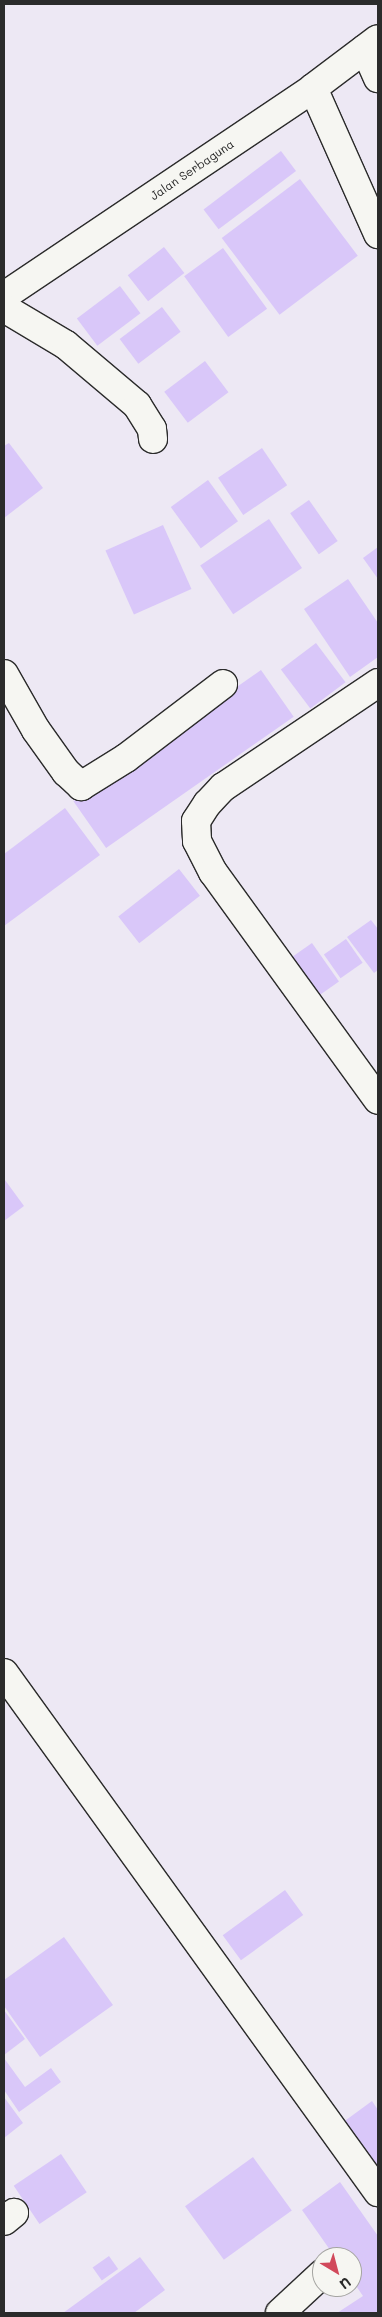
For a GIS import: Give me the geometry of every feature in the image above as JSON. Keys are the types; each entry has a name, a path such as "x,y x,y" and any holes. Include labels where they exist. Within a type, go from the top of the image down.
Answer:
{"street":[{"path":"372,44 378,78"},
{"name":"Jalan Serbaguna","path":"4,296 313,88 372,44"},
{"path":"313,88 378,234"},
{"path":"4,308 66,345 137,405 152,429 153,439"},
{"path":"4,674 36,730 66,772 81,786 126,758 222,684"},
{"path":"378,683 223,787 207,804 196,821 197,841 214,872 378,1100"},
{"path":"4,1673 378,2192"},
{"path":"280,2313 312,2283"}],"building":[{"path":"281,151 296,171 219,229 204,209"},
{"path":"300,179 358,256 280,315 222,238"},
{"path":"164,247 184,273 148,301 128,275"},
{"path":"223,248 267,309 228,337 184,276"},
{"path":"120,286 140,313 97,346 77,318"},
{"path":"162,307 181,332 138,364 120,339"},
{"path":"205,361 228,392 188,423 164,392"},
{"path":"9,443 43,488 4,518 4,446"},
{"path":"262,448 287,485 243,515 218,478"},
{"path":"208,480 238,521 201,548 171,507"},
{"path":"309,500 338,541 319,554 290,513"},
{"path":"269,519 302,568 233,614 200,565"},
{"path":"163,525 191,589 134,615 105,551"},
{"path":"378,547 378,579 363,558"},
{"path":"348,579 378,623 378,657 350,677 304,609"},
{"path":"316,643 345,682 310,709 281,669"},
{"path":"261,670 294,717 106,848 73,801"},
{"path":"65,808 100,855 4,926 4,854"},
{"path":"179,869 200,896 139,943 118,916"},
{"path":"371,920 378,929 378,970 374,973 347,937"},
{"path":"346,939 363,963 341,978 324,954"},
{"path":"312,943 339,982 314,999 287,960"},
{"path":"4,1181 24,1206 4,1221"},
{"path":"285,1890 303,1915 241,1960 223,1935"},
{"path":"64,1937 113,2005 40,2057 4,2006 4,1980"},
{"path":"4,2010 25,2039 4,2055"},
{"path":"4,2058 25,2087 51,2068 61,2082 19,2112 4,2090"},
{"path":"4,2097 23,2123 4,2138"},
{"path":"372,2101 378,2110 378,2174 342,2123"},
{"path":"61,2154 87,2192 39,2224 14,2186"},
{"path":"253,2157 292,2210 224,2260 185,2206"},
{"path":"340,2182 378,2236 378,2313 337,2313 363,2296 362,2247 328,2247 302,2210"},
{"path":"109,2256 118,2269 102,2281 93,2267"},
{"path":"140,2257 165,2290 134,2313 63,2313"}]}
